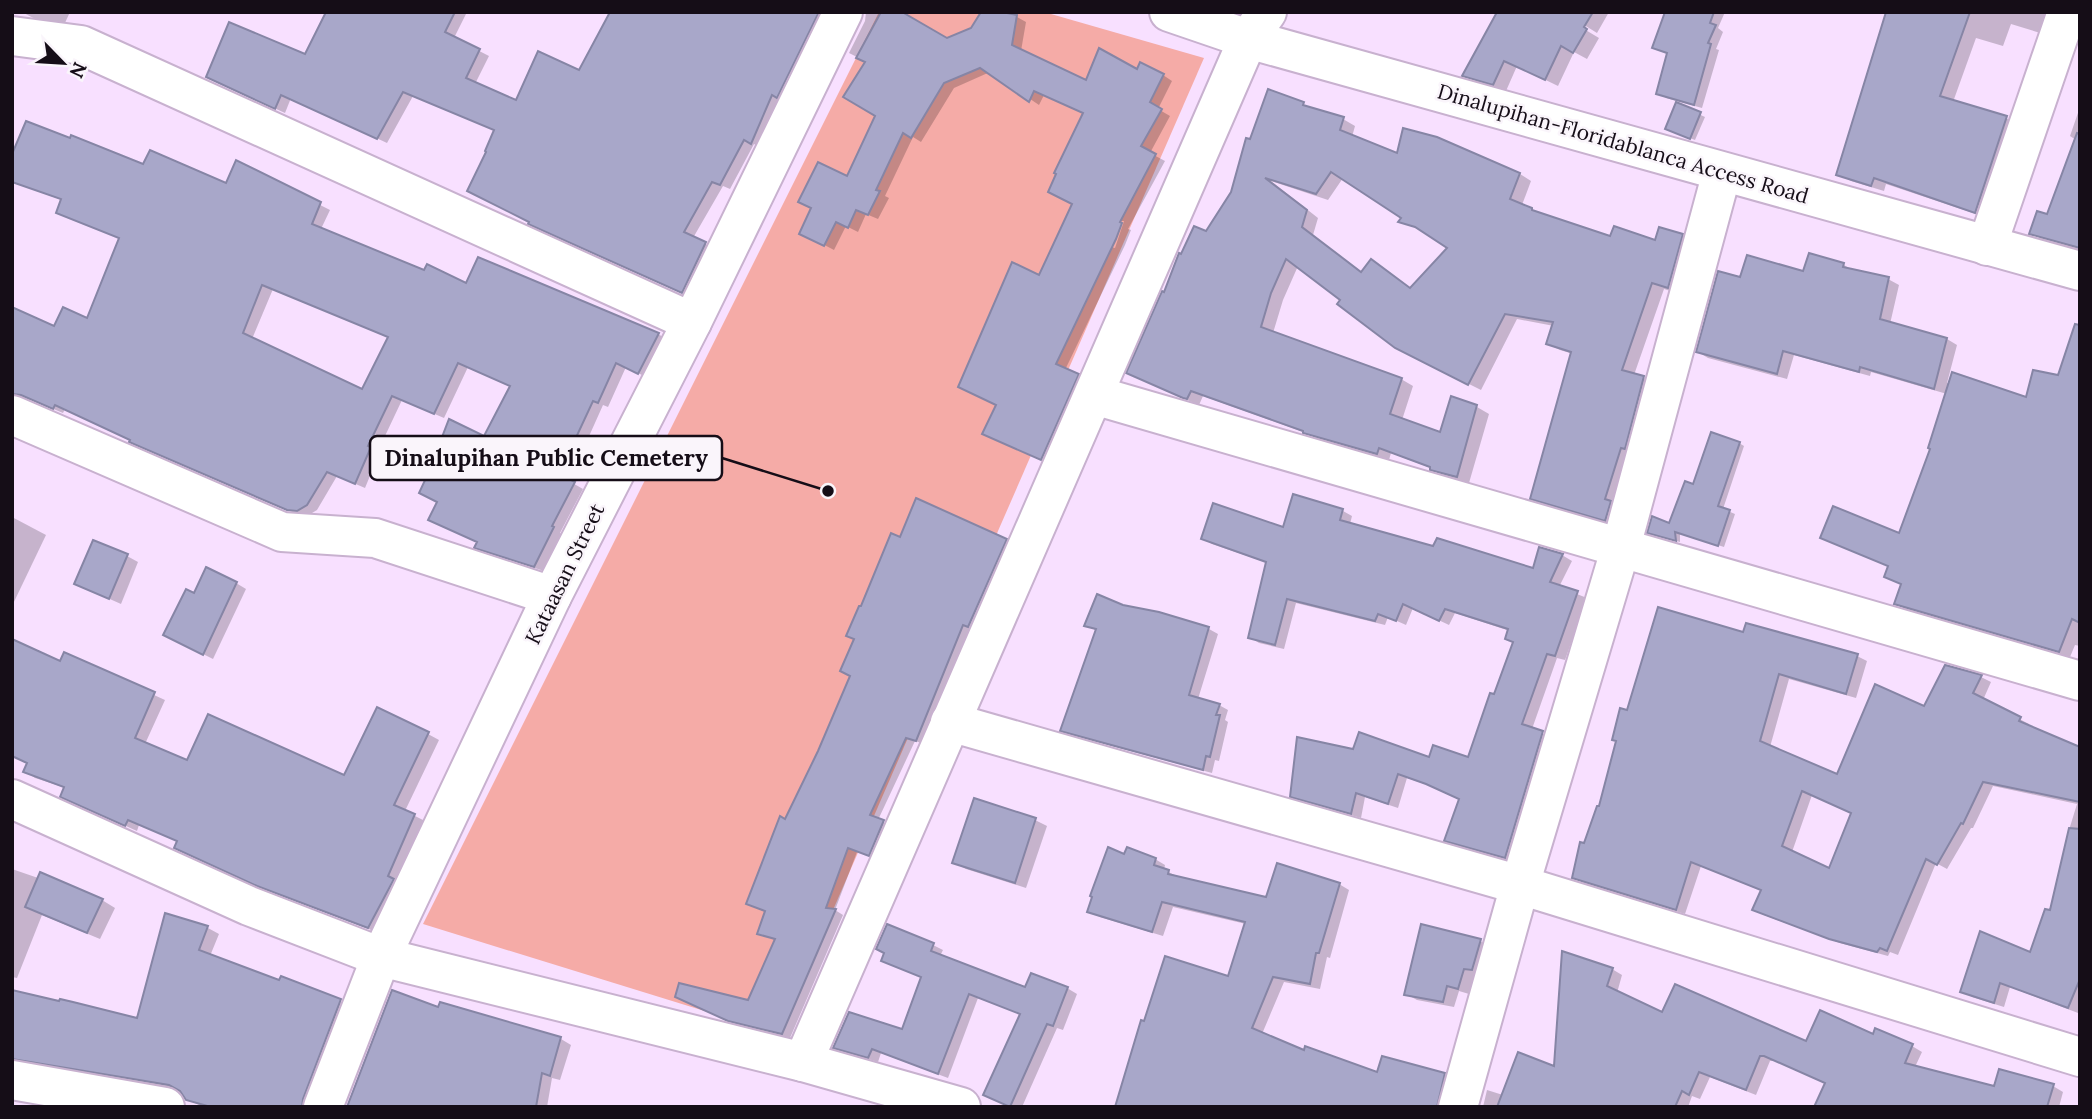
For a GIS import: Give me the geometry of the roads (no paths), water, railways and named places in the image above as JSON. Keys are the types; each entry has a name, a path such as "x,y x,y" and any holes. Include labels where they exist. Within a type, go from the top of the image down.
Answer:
{"street":[{"name":"Kataasan Street","path":"323,1107 381,957 552,596 692,322 844,12"},
{"name":"Dinalupihan-Floridablanca Access Road","path":"1169,12 1258,26 1721,172 2080,271"},
{"path":"1987,246 2067,12"},
{"path":"803,1062 950,722 1258,26"},
{"path":"12,36 81,45 692,322"},
{"path":"1458,1107 1520,884 1621,547 1721,172"},
{"path":"1094,395 2080,681"},
{"path":"12,415 282,532 375,538 552,596"},
{"path":"950,722 1520,884 2080,1057"},
{"path":"12,799 248,906 381,957 803,1062 961,1107"},
{"path":"12,1080 165,1107"}],"place":[{"name":"Dinalupihan Public Cemetery","path":"828,491"}]}
